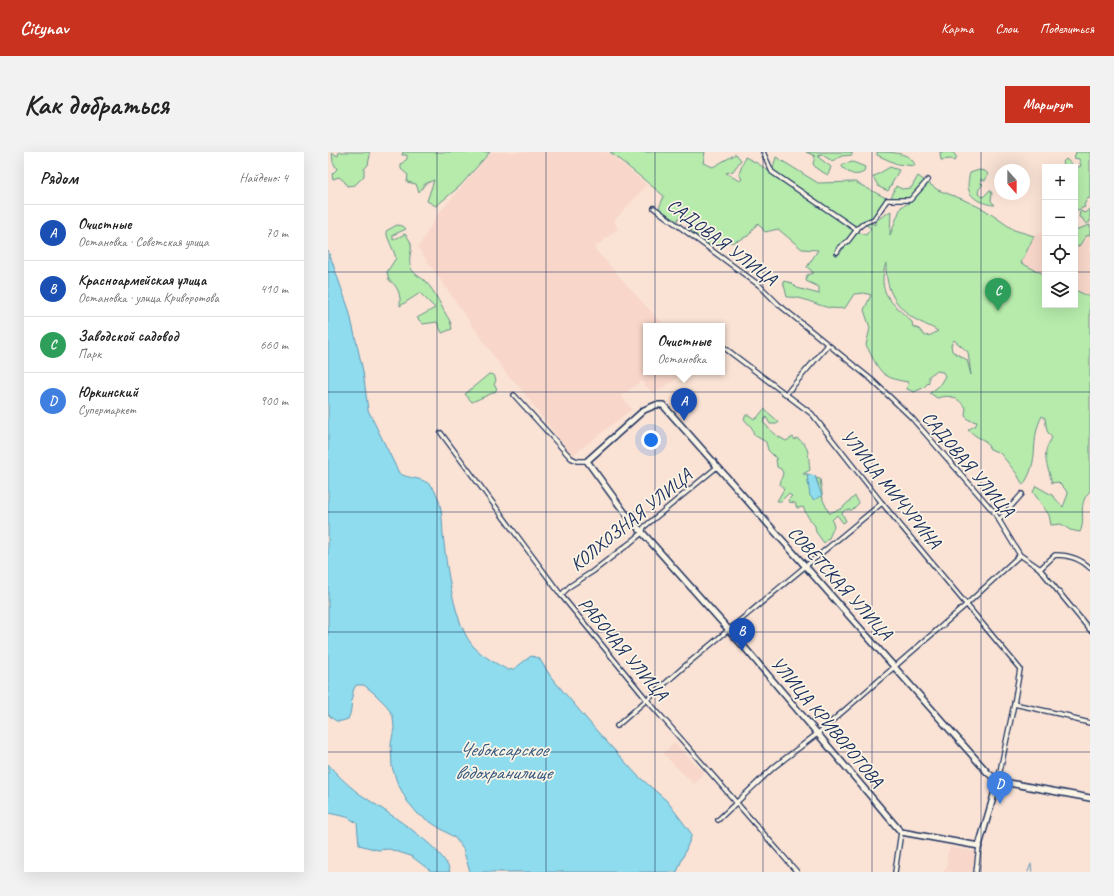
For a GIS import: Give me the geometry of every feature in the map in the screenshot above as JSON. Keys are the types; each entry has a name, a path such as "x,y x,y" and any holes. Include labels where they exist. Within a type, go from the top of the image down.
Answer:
{"street":[{"path":"762,152 772,172 857,230"},
{"path":"837,252 840,246 848,241 864,223 874,219 888,200 910,200 928,180"},
{"name":"САДОВАЯ УЛИЦА","path":"654,208 759,285 778,304 872,380 911,417 999,520 1020,555 1040,569 1090,630"},
{"path":"786,394 828,345"},
{"name":"УЛИЦА МИЧУРИНА","path":"725,348 812,414 882,503 1020,669 1014,704"},
{"path":"514,395 571,458 577,461 587,461"},
{"name":"СОВЕТСКАЯ УЛИЦА","path":"587,461 644,410 656,405 663,405 979,763 998,781"},
{"name":"РАБОЧАЯ УЛИЦА","path":"441,433 561,595 647,700 797,872"},
{"name":"УЛИЦА КРИВОРОТОВА","path":"587,461 611,495 642,532 729,630 901,832"},
{"name":"КОЛХОЗНАЯ УЛИЦА","path":"561,595 570,586 592,572 642,532 644,527 690,491 717,467"},
{"path":"999,520 1022,494"},
{"path":"617,726 729,630 806,568 882,503"},
{"path":"718,820 735,802 774,767 817,734 893,666 967,604 1020,555"},
{"path":"1040,569 1055,555 1068,555 1084,562 1090,568"},
{"path":"976,872 979,846 998,781 1014,704 1069,716 1072,720 1090,723"},
{"path":"998,781 1090,798"},
{"path":"895,872 901,832 979,846"}],"shaded area":[{"path":"491,152 608,152 647,185 614,221 618,229 594,248 661,323 643,323 643,375 683,375 653,394 642,381 621,396 632,409 572,456 516,383 507,375 418,248 438,214"},
{"path":"1038,232 1042,234 1042,274 1021,263 1034,236"},
{"path":"1090,232 1090,297 1078,291 1078,245 1086,234"},
{"path":"674,742 704,773 694,784 663,754"},
{"path":"950,847 976,852 972,872 942,872 947,868 947,855"}],"green space":[{"path":"339,152 369,152 370,155 368,165 364,169 364,176 355,185 347,186 339,177 333,179 332,174 337,169 333,162 332,153 338,156"},
{"path":"403,152 490,152 460,186 436,206 427,201 434,180 425,184 419,192 416,184 407,182 408,175 401,169 401,164 407,159 407,155 402,155"},
{"path":"610,152 705,152 703,163 713,167 736,154 741,160 733,171 726,173 739,181 742,179 739,174 745,157 757,163 855,231 845,243 838,245 834,255 838,255 858,232 866,235 871,228 864,224 870,222 875,225 875,221 891,211 890,235 901,207 909,203 928,183 938,190 985,210 1014,230 1034,236 1021,263 1042,274 1042,308 1078,308 1078,291 1090,297 1090,491 1084,502 1083,521 1080,532 1070,530 1061,524 1051,525 1049,515 1033,492 1036,486 1052,495 1063,507 1068,494 1058,482 1052,483 1046,460 1046,450 1052,438 1047,431 1045,418 1042,416 1038,425 1032,467 1023,485 1017,474 1000,453 990,449 985,441 968,430 976,425 977,422 969,420 965,416 966,408 963,404 953,397 946,396 937,398 930,393 939,386 945,376 943,372 936,371 929,376 929,382 923,388 914,392 907,389 908,382 885,375 877,366 866,345 870,328 864,310 871,295 864,293 854,294 845,308 837,309 822,306 795,297 787,297 783,281 792,283 797,288 819,294 819,287 806,281 807,275 814,273 807,267 818,250 802,249 778,229 765,232 758,223 748,236 734,242 706,245 688,227 686,217 681,215 676,222 659,208 664,196","holes":["886,263 889,287 895,300 900,306 913,318 938,331 931,335 925,336 919,329 913,327 912,322 892,303 888,297 883,282 883,274","954,340 968,352 971,375 967,360 952,351 951,345"]},
{"path":"806,152 852,152 852,155 842,156 832,161 821,154 818,157 831,167 828,175 817,169 813,164 815,156"},
{"path":"877,152 905,155 913,161 915,166 897,164 877,155"},
{"path":"940,152 953,152 957,158 954,161 951,159 941,160"},
{"path":"1076,152 1090,152 1090,198 1087,199 1084,205 1085,207 1078,210 1078,167 1081,166 1079,159 1074,158"},
{"path":"776,157 818,183 855,182 886,198 877,213 854,227 772,171"},
{"path":"1066,159 1072,164 1063,164 1063,162"},
{"path":"853,162 865,167 864,172 853,174 842,167 843,164"},
{"path":"890,167 899,170 888,191 879,187 873,177"},
{"path":"979,170 985,171 988,174 985,181 981,179 980,183 983,184 979,189 978,194 983,197 990,190 992,193 991,201 995,205 979,201 968,189 970,173"},
{"path":"918,176 925,181 910,198 891,198 896,186 902,189 911,188"},
{"path":"1090,208 1090,222 1086,224 1082,218 1079,217 1080,211 1085,213"},
{"path":"397,225 403,226 406,229 393,235 393,240 405,234 409,239 411,243 411,268 415,274 425,281 432,290 450,321 452,329 442,333 437,322 423,324 417,318 435,308 420,293 400,306 398,291 395,285 389,280 387,272 396,258 386,231"},
{"path":"1090,225 1090,235 1086,236 1078,246 1078,236 1078,229"},
{"path":"489,374 494,375 496,380 494,385 497,388 495,392 472,402 465,394"},
{"path":"764,409 779,422 777,424 770,424 766,417 763,422 774,434 786,441 793,437 795,440 796,438 804,444 808,452 810,470 803,474 807,474 809,487 819,486 816,478 820,479 823,500 829,513 841,509 855,496 859,503 852,510 845,510 842,513 846,521 843,523 837,515 832,520 834,527 829,538 824,543 816,532 815,526 803,507 797,508 795,503 789,502 788,500 792,496 788,494 781,501 777,501 784,489 780,484 783,473 781,469 777,467 776,458 768,450 766,442 754,435 752,428 744,419 746,415 749,415 754,419 757,418"}],"water":[{"name":"Чебоксарское водохранилище","path":"328,250 349,310 363,371 368,410 399,473 407,477 424,481 432,487 438,497 441,509 446,561 452,594 456,611 468,639 482,654 508,670 514,669 531,656 539,658 551,677 596,730 637,775 667,801 691,833 691,837 677,872 470,872 463,849 455,838 418,814 407,801 397,782 392,767 391,744 394,728 393,717 387,706 364,685 356,685 348,719 337,721 328,714"},
{"path":"807,474 815,476 822,496 814,500 810,496"},
{"path":"328,764 357,792 410,828 437,851 446,862 450,872 432,872 411,856 389,849 378,850 359,845 357,823 347,817 328,813"}],"waterway":[{"path":"1028,872 1031,864"},
{"path":"1031,865 1032,872"}],"place":[{"name":"Заводской садовод","path":"998,311"},
{"name":"Очистные","path":"684,421"},
{"name":"Красноармейская улица","path":"742,651"},
{"name":"Юркинский","path":"1000,804"}]}
